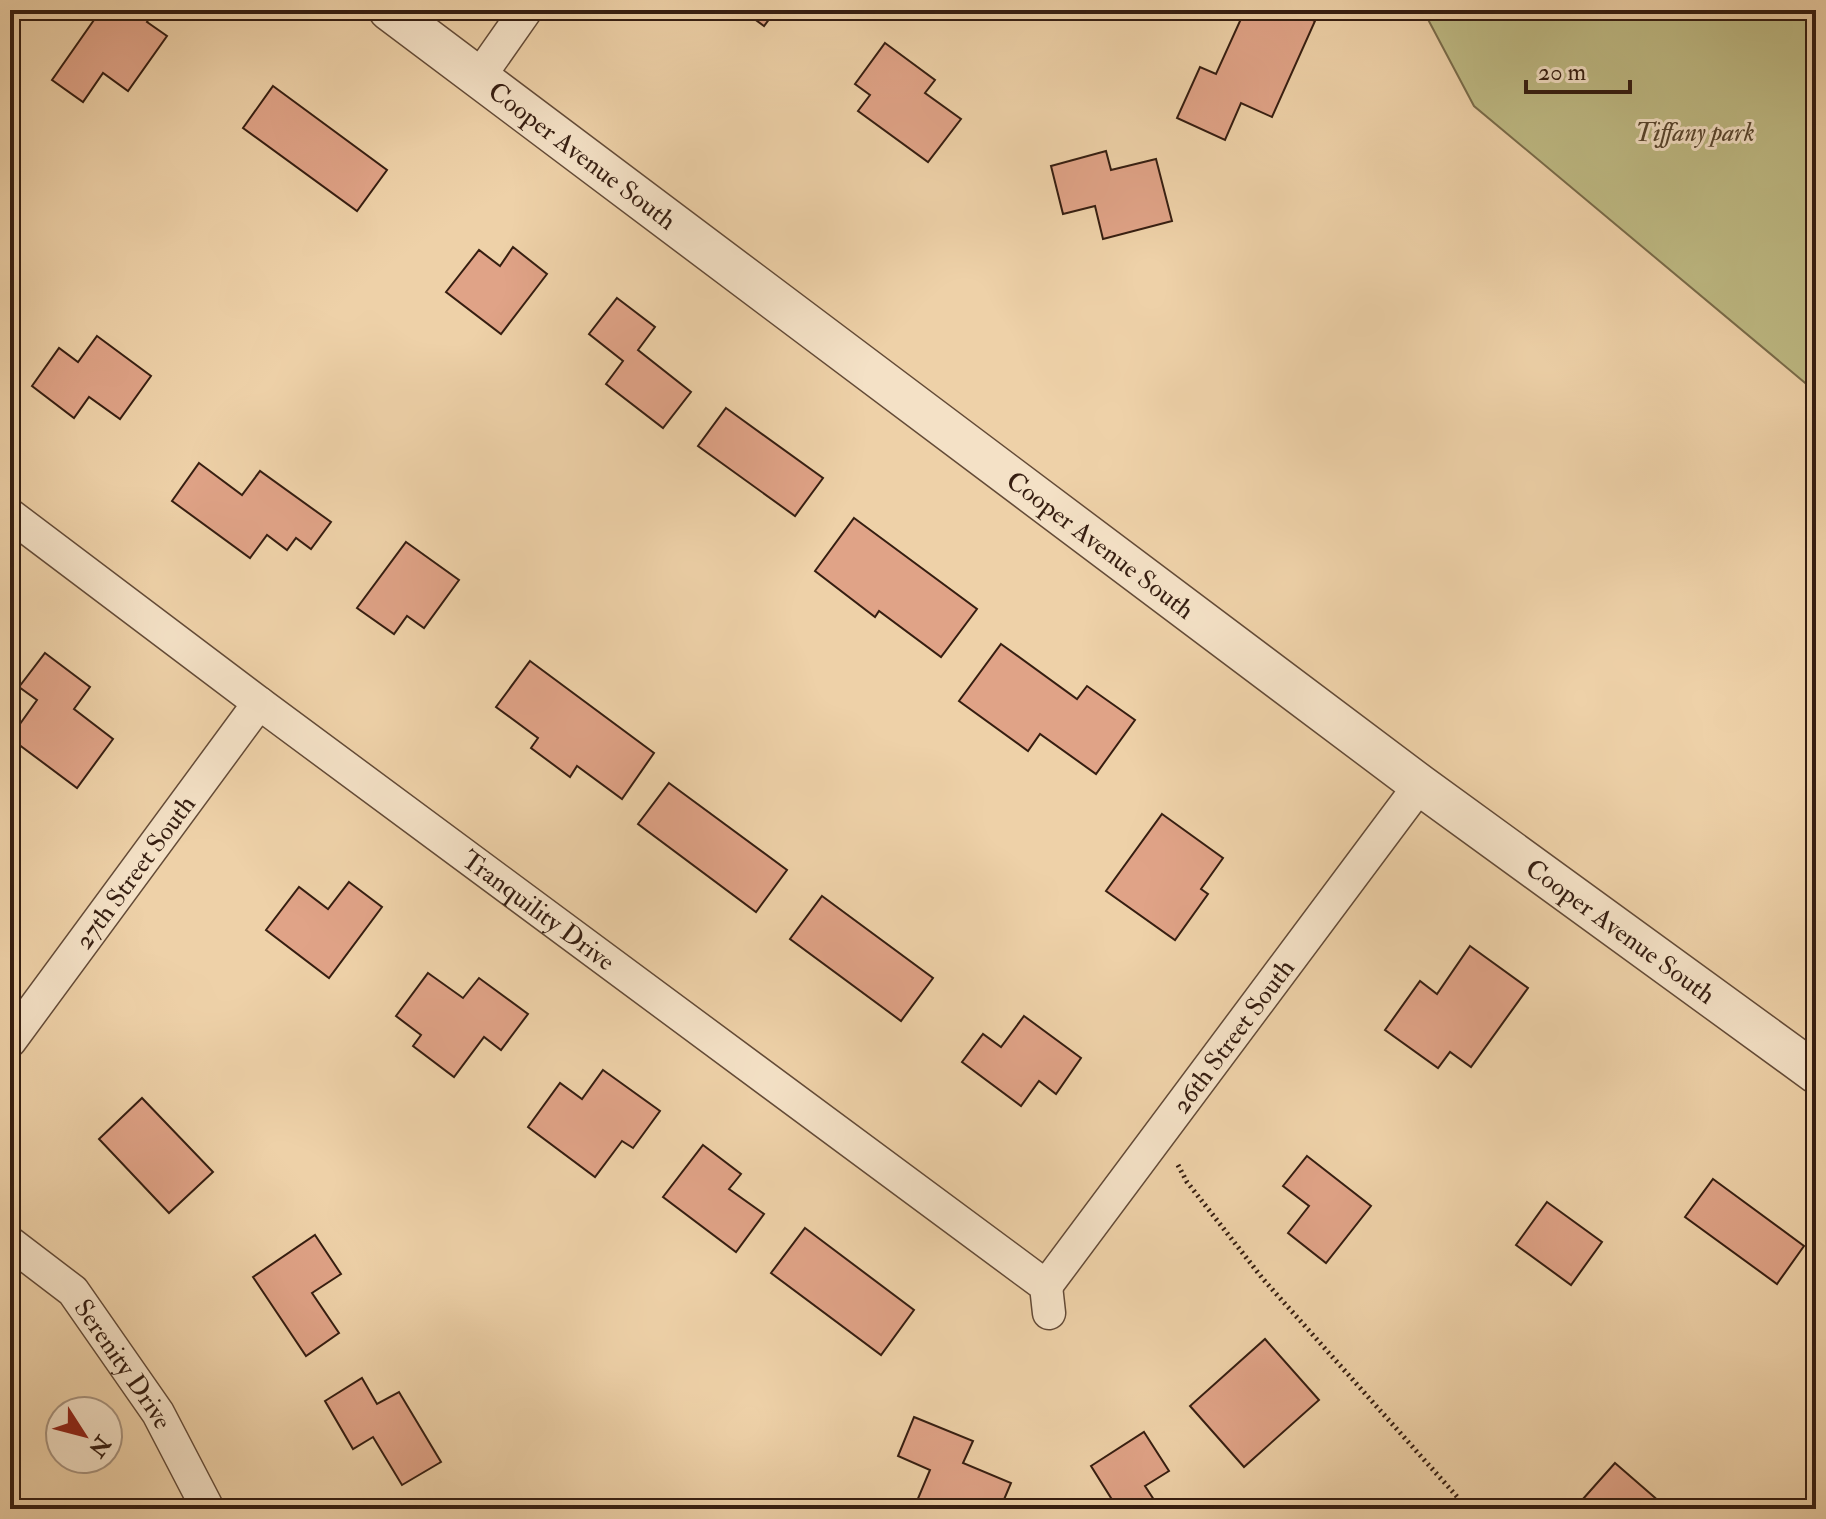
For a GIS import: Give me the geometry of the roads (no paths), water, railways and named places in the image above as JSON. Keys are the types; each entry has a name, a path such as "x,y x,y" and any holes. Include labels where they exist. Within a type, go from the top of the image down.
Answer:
{"street":[{"name":"Cooper Avenue South","path":"389,10 1420,785 1816,1073"},
{"path":"479,77 526,10"},
{"name":"Tranquility Drive","path":"10,515 1048,1300"},
{"name":"27th Street South","path":"10,1041 259,703"},
{"name":"26th Street South","path":"1048,1300 1160,1133 1420,785"},
{"name":"Serenity Drive","path":"10,1243 73,1291 158,1413 208,1509"}],"park label":[{"name":"Tiffany park","path":"1695,132"}]}
